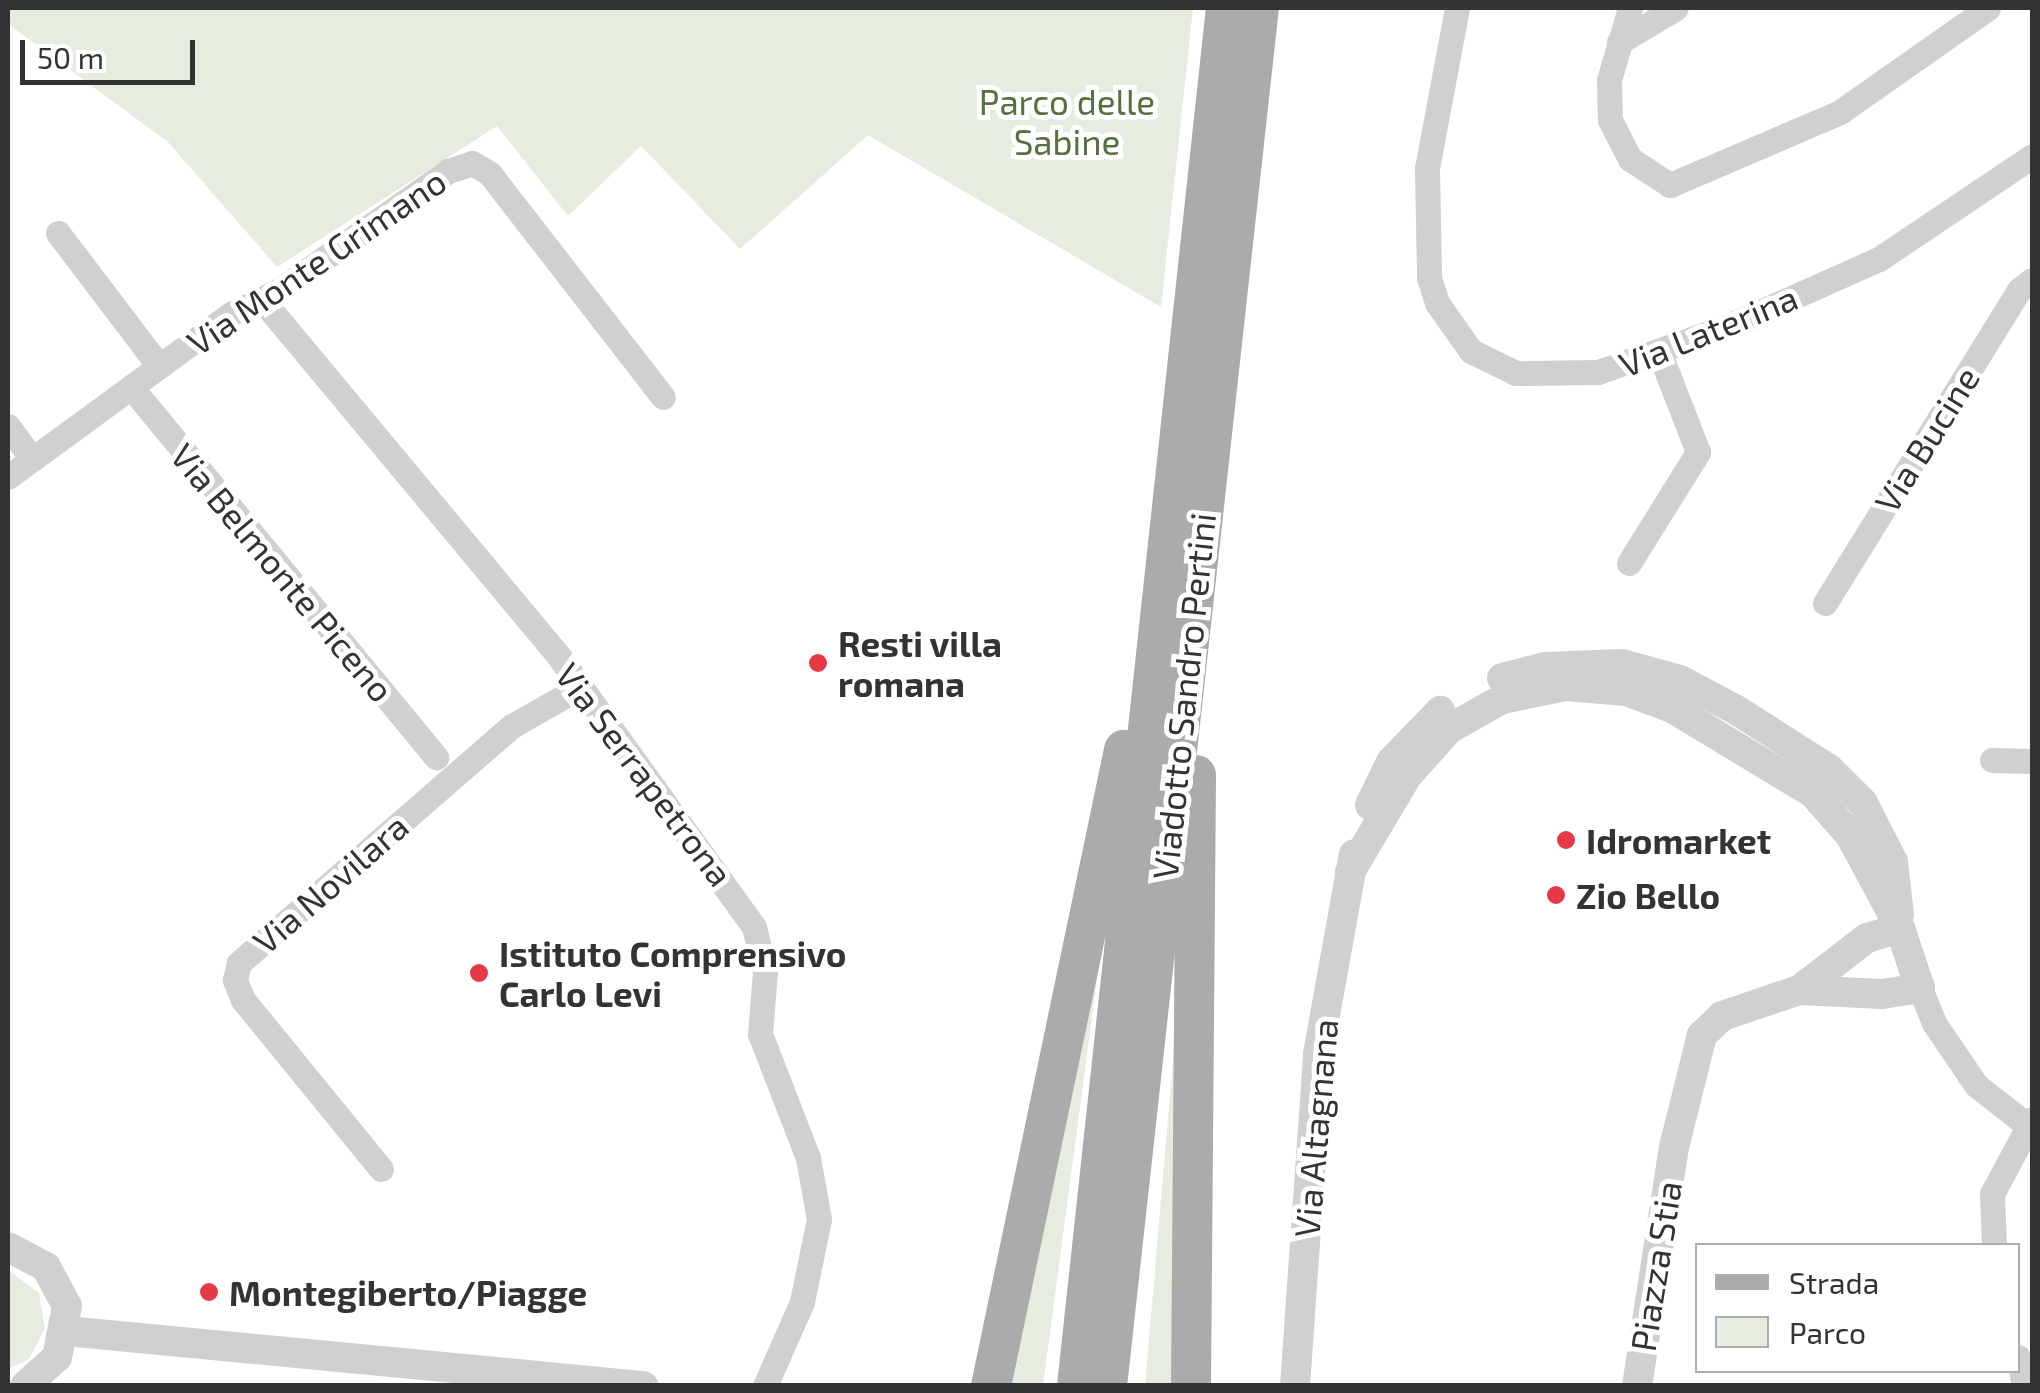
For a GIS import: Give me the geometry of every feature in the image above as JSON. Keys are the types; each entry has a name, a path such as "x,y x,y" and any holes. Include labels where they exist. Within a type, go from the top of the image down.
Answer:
{"main road":[{"name":"Viadotto Sandro Pertini","path":"1107,1386 1226,8"},
{"name":"Viadotto Sandro Pertini","path":"1077,1386 1259,8"},
{"path":"992,1386 1094,880 1176,615"},
{"path":"1176,615 1198,896 1191,1386"}],"street":[{"name":"Via Laterina","path":"1458,8 1426,170 1428,278 1437,303 1471,351 1516,372 1598,372 1660,354 1879,259 2032,156"},
{"path":"1630,8 1609,80 1612,126 1638,167 1670,185 1824,121 1910,68 1988,8"},
{"path":"1620,42 1676,8"},
{"name":"Via Monte Grimano","path":"8,477 231,314 262,301 448,171 472,163 490,174 663,397"},
{"name":"Via Monte Grimano","path":"58,233 159,366"},
{"name":"Via Bucine","path":"1825,603 2019,290 2032,280"},
{"name":"Via Serrapetrona","path":"262,301 580,687 737,897 762,950 766,1004 760,1034 808,1158 818,1220 802,1302 765,1386"},
{"path":"1629,563 1698,452 1660,354"},
{"name":"Via Belmonte Piceno","path":"131,387 436,757"},
{"path":"8,426 32,458"},
{"name":"Via Altagnana","path":"1295,1386 1318,1054 1350,872 1378,786 1412,736 1476,688 1544,667 1622,664 1666,674 1738,711 1822,779 1886,841 1900,928 1920,988"},
{"name":"Via Altagnana","path":"1350,872 1428,750 1472,714 1527,692 1581,686 1626,691 1672,708 1768,764 1822,779"},
{"name":"Via Novilara","path":"381,1169 243,1000 235,980 240,962 512,726 580,687"},
{"path":"1992,760 2032,760"},
{"path":"1799,990 1866,938 1900,928"},
{"path":"1799,990 1882,994 1920,988 1961,1066 2031,1125 1992,1194 1994,1243"},
{"name":"Piazza Stia","path":"1637,1386 1674,1147 1702,1035 1730,1013 1799,990"},
{"path":"8,1246 52,1274 67,1306 66,1331 57,1357 25,1386"},
{"path":"66,1331 643,1386"}],"green space":[{"name":"Parco delle Sabine","path":"8,8 1193,8 1161,307 868,135 740,249 641,146 568,216 497,126 277,267 168,142 8,24"},
{"path":"1100,957 1043,1385 1006,1386"},
{"path":"1181,966 1181,1385 1145,1386"},
{"path":"8,1270 39,1293 45,1328 29,1359 8,1369"}],"place":[{"name":"Resti villa romana","path":"818,663"},
{"name":"Idromarket","path":"1566,840"},
{"name":"Zio Bello","path":"1556,895"},
{"name":"Istituto Comprensivo Carlo Levi","path":"479,973"},
{"name":"Montegiberto/Piagge","path":"209,1292"}]}
